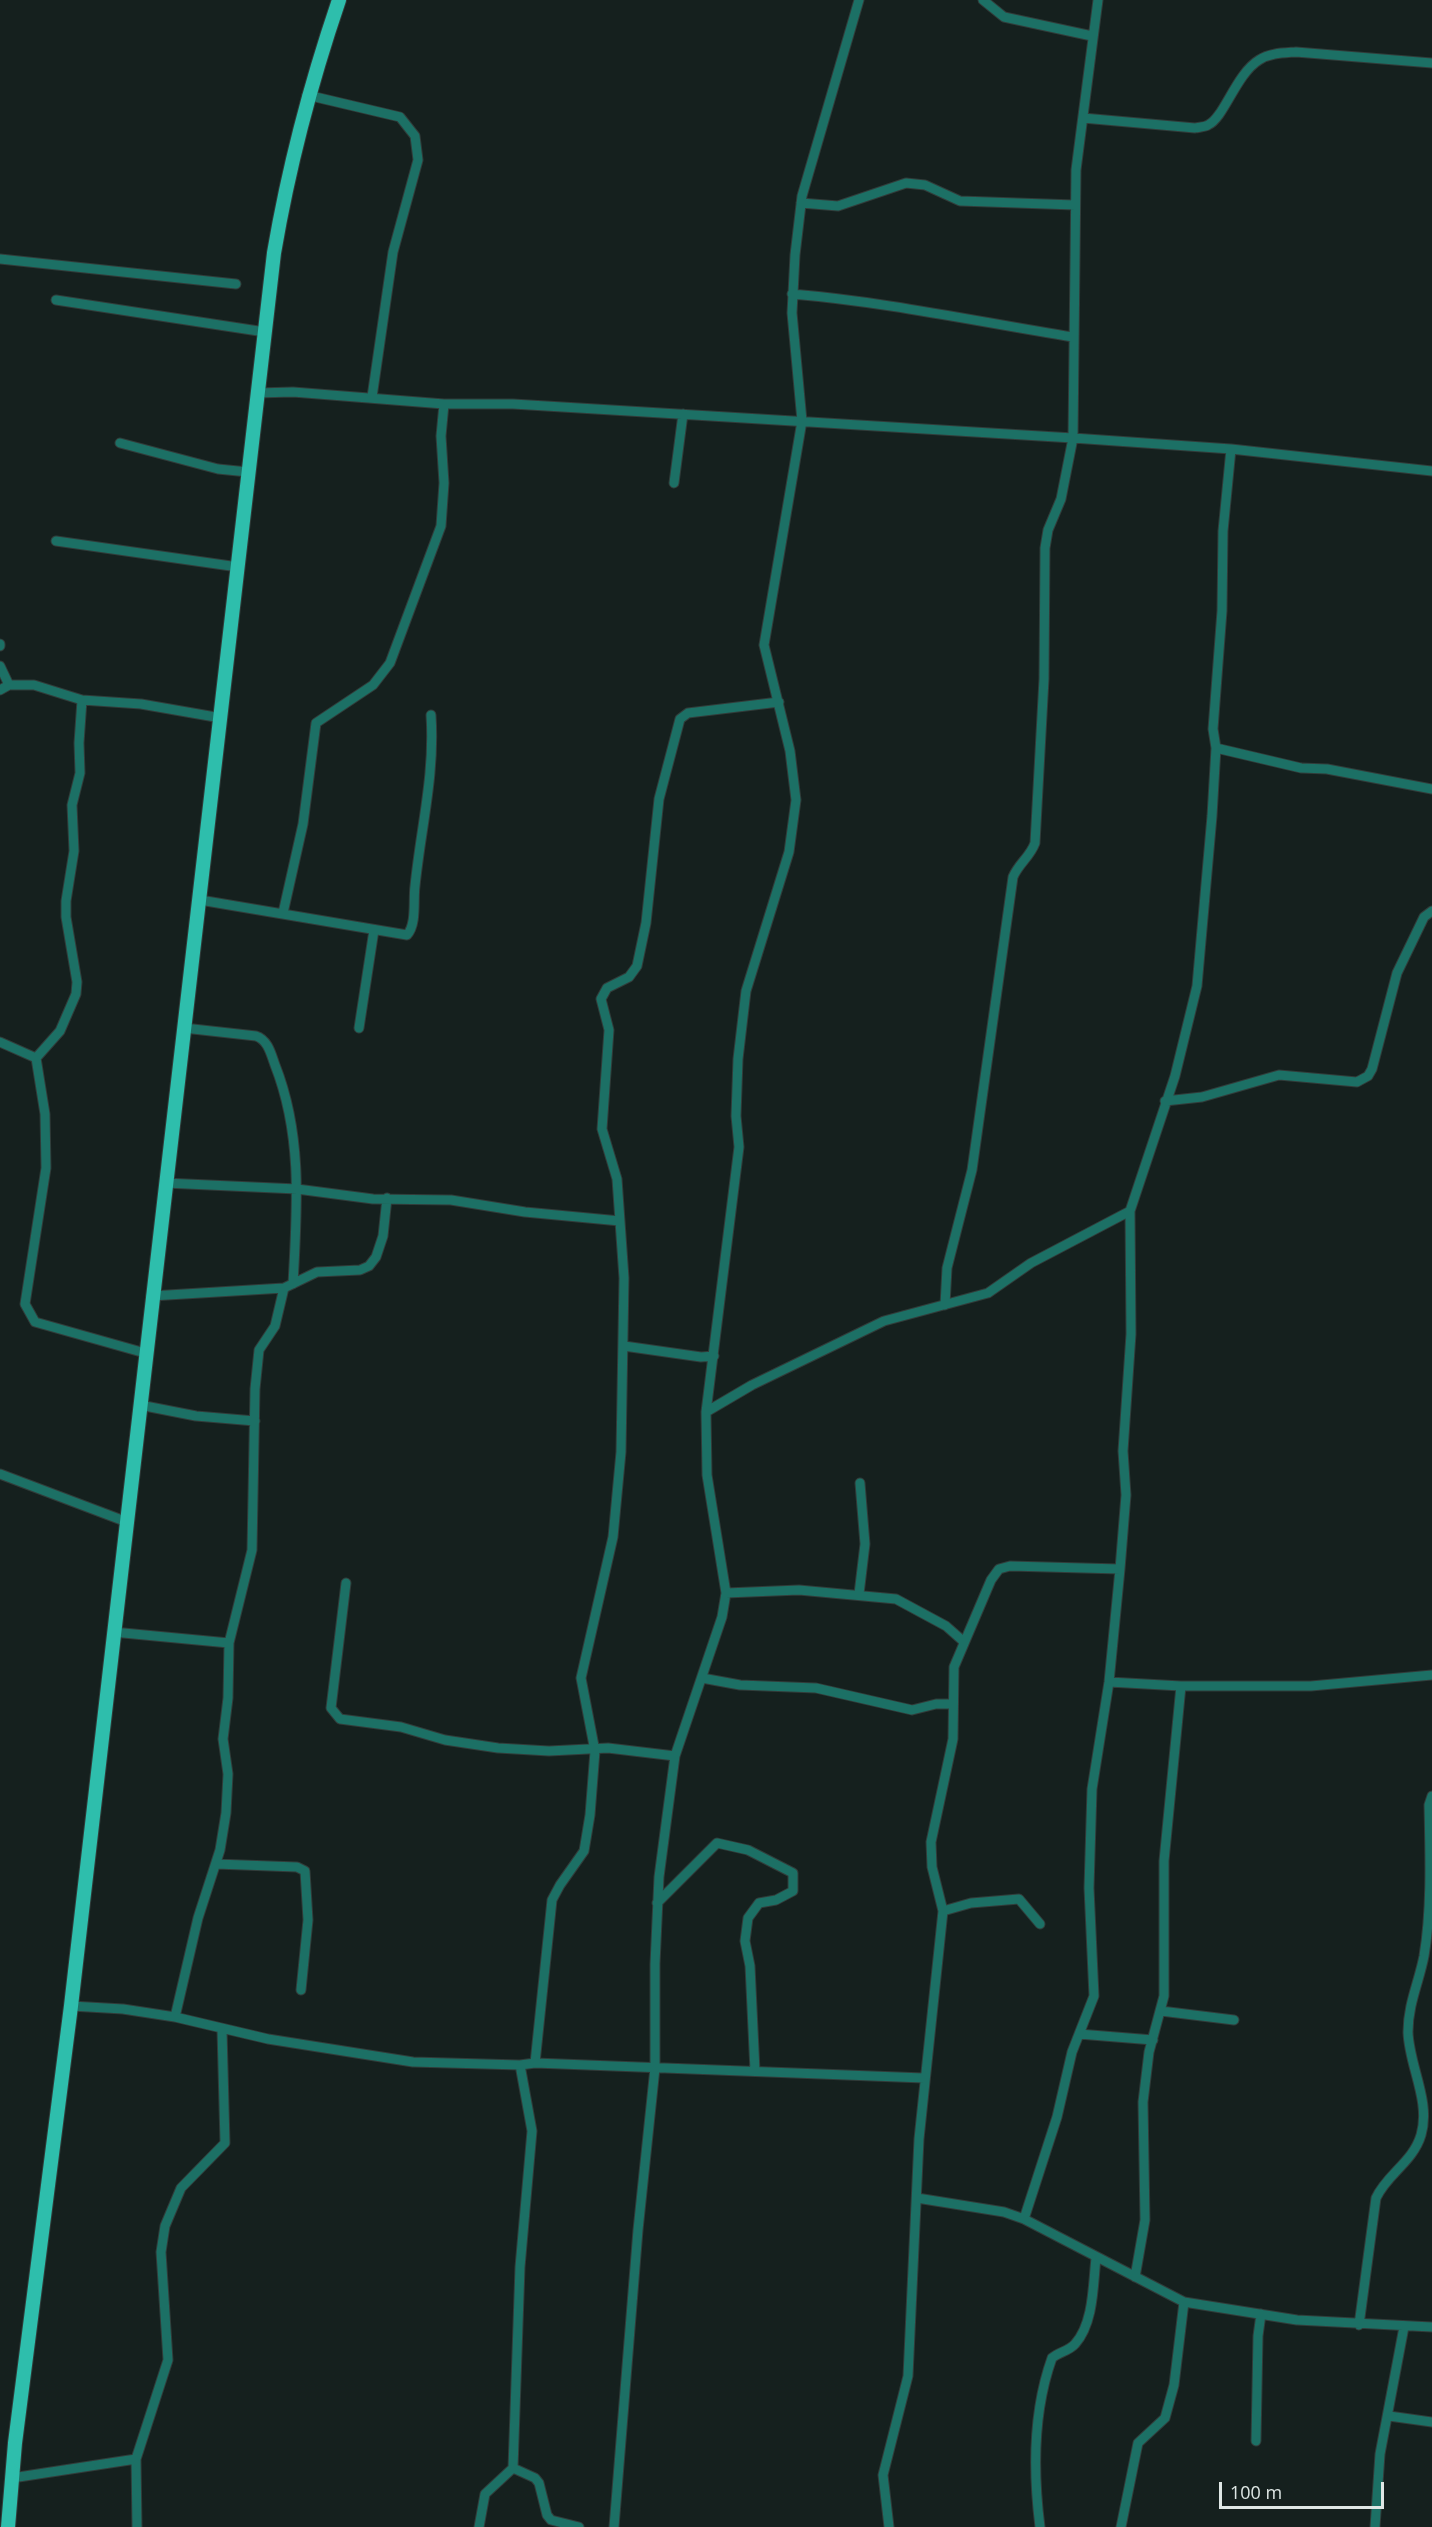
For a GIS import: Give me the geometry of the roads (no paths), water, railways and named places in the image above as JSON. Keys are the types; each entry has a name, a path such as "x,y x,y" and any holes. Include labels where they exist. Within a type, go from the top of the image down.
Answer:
{"main road":[{"path":"8,2527 12,2478 71,2006 151,1296 200,900 257,393 284,191 308,95 339,0"}],"street":[{"path":"614,2527 638,2230 655,2068 657,1903 675,1756 722,1617 726,1593 707,1475 706,1412 739,1147 736,1116 738,1059 746,991 789,852 796,800 796,781 764,645 802,421 794,349 792,294 801,203 811,159 859,0"},
{"path":"983,0 1004,17 1092,36"},
{"path":"945,1305 947,1268 972,1170 1012,877 1018,865 1031,854 1035,843 1044,679 1045,548 1048,530 1061,499 1073,438 1076,170 1098,0"},
{"path":"1083,118 1195,128 1208,126 1214,121 1235,84 1247,69 1260,59 1276,54 1296,52 1432,63"},
{"path":"308,95 400,117 415,136 418,160 393,252 372,397"},
{"path":"801,203 838,206 906,183 925,185 960,201 1076,205"},
{"path":"0,259 236,285"},
{"path":"792,294 926,310 953,317 1073,337"},
{"path":"56,300 265,332"},
{"path":"257,393 292,392 444,404 513,404 1073,438 1231,449 1432,471"},
{"path":"283,913 303,824 316,723 373,685 390,663 441,526 444,483 441,436 444,404"},
{"path":"674,483 683,414"},
{"path":"120,443 218,469 248,472"},
{"path":"1024,2219 1058,2117 1079,2034 1094,1996 1089,1888 1092,1789 1108,1682 1126,1495 1123,1451 1131,1334 1130,1211 1175,1076 1197,986 1206,902 1216,748 1213,729 1221,634 1223,531 1231,449"},
{"path":"56,541 238,567"},
{"path":"0,666 4,688 34,686 82,700 141,704 221,718"},
{"path":"36,1058 60,1031 76,994 77,982 66,917 66,902 74,851 72,805 80,772 79,743 82,700"},
{"path":"536,2063 550,1909 560,1885 584,1851 595,1751 581,1678 613,1537 621,1452 624,1278 617,1179 602,1129 609,1030 602,999 607,988 629,977 637,966 646,923 659,799 680,719 688,713 779,702"},
{"path":"200,900 407,935 412,928 415,885 430,787 433,750 431,715"},
{"path":"1216,748 1301,768 1328,769 1432,789"},
{"path":"1165,1101 1202,1097 1279,1075 1294,1074 1357,1082 1368,1076 1379,1047 1397,973 1424,917 1432,911"},
{"path":"359,1028 374,930"},
{"path":"184,1028 256,1036 266,1042 290,1107 297,1189 293,1284"},
{"path":"0,1042 36,1058"},
{"path":"36,1058 45,1114 46,1168 27,1283 25,1304 28,1313 35,1322 145,1353"},
{"path":"165,1183 297,1189 320,1194 451,1200 525,1212 620,1221"},
{"path":"151,1296 284,1288 317,1272 360,1270 369,1266 376,1257 383,1236 387,1198"},
{"path":"706,1412 752,1385 884,1321 988,1293 1032,1263 1130,1211"},
{"path":"175,2017 198,1918 216,1864 226,1803 228,1774 223,1739 228,1698 229,1643 252,1550 259,1350 275,1326 284,1288"},
{"path":"624,1346 701,1357 714,1356"},
{"path":"140,1406 196,1416 255,1420"},
{"path":"0,1474 126,1522"},
{"path":"859,1594 865,1544 860,1483"},
{"path":"889,2527 883,2475 908,2376 924,2079 943,1911 930,1850 953,1739 954,1667 963,1641 991,1580 999,1569 1010,1566 1120,1569"},
{"path":"346,1583 331,1698 331,1708 334,1715 340,1719 421,1732 445,1740 498,1748 595,1751 608,1748 675,1756"},
{"path":"726,1593 799,1590 896,1599 946,1626 963,1641"},
{"path":"113,1632 229,1643"},
{"path":"1108,1682 1181,1686 1311,1686 1432,1676"},
{"path":"702,1678 740,1685 816,1688 912,1710 936,1704 954,1704"},
{"path":"1136,2277 1145,2220 1143,2102 1165,1981 1162,1917 1164,1861 1181,1686"},
{"path":"1359,2325 1376,2198 1386,2182 1407,2161 1422,2133 1422,2100 1408,2034 1409,2006 1424,1956 1429,1898 1429,1805 1432,1796"},
{"path":"657,1903 717,1843 748,1850 792,1873 793,1892 776,1900 759,1903 748,1918 745,1941 750,1966 755,2071"},
{"path":"216,1864 297,1867 305,1871 308,1920 301,1990"},
{"path":"943,1911 971,1903 1019,1899 1040,1924"},
{"path":"71,2006 123,2009 175,2017 222,2030 413,2062 520,2065 536,2063 924,2079"},
{"path":"1161,2011 1234,2020"},
{"path":"137,2527 136,2459 168,2360 161,2252 165,2226 181,2188 225,2143 222,2030"},
{"path":"1079,2034 1153,2040"},
{"path":"479,2527 485,2494 513,2468 520,2267 532,2131 520,2065"},
{"path":"916,2198 1004,2212 1024,2219 1184,2302 1261,2314 1359,2325 1432,2327"},
{"path":"1040,2527 1037,2427 1048,2368 1052,2358 1075,2345 1081,2335 1091,2301 1096,2258"},
{"path":"1121,2527 1138,2443 1142,2437 1161,2424 1174,2385 1184,2302"},
{"path":"1256,2441 1258,2336 1261,2314"},
{"path":"1376,2527 1380,2454 1404,2327"},
{"path":"1389,2416 1432,2422"},
{"path":"12,2478 136,2459"},
{"path":"513,2468 535,2478 539,2483 547,2515 551,2520 579,2527"}]}
